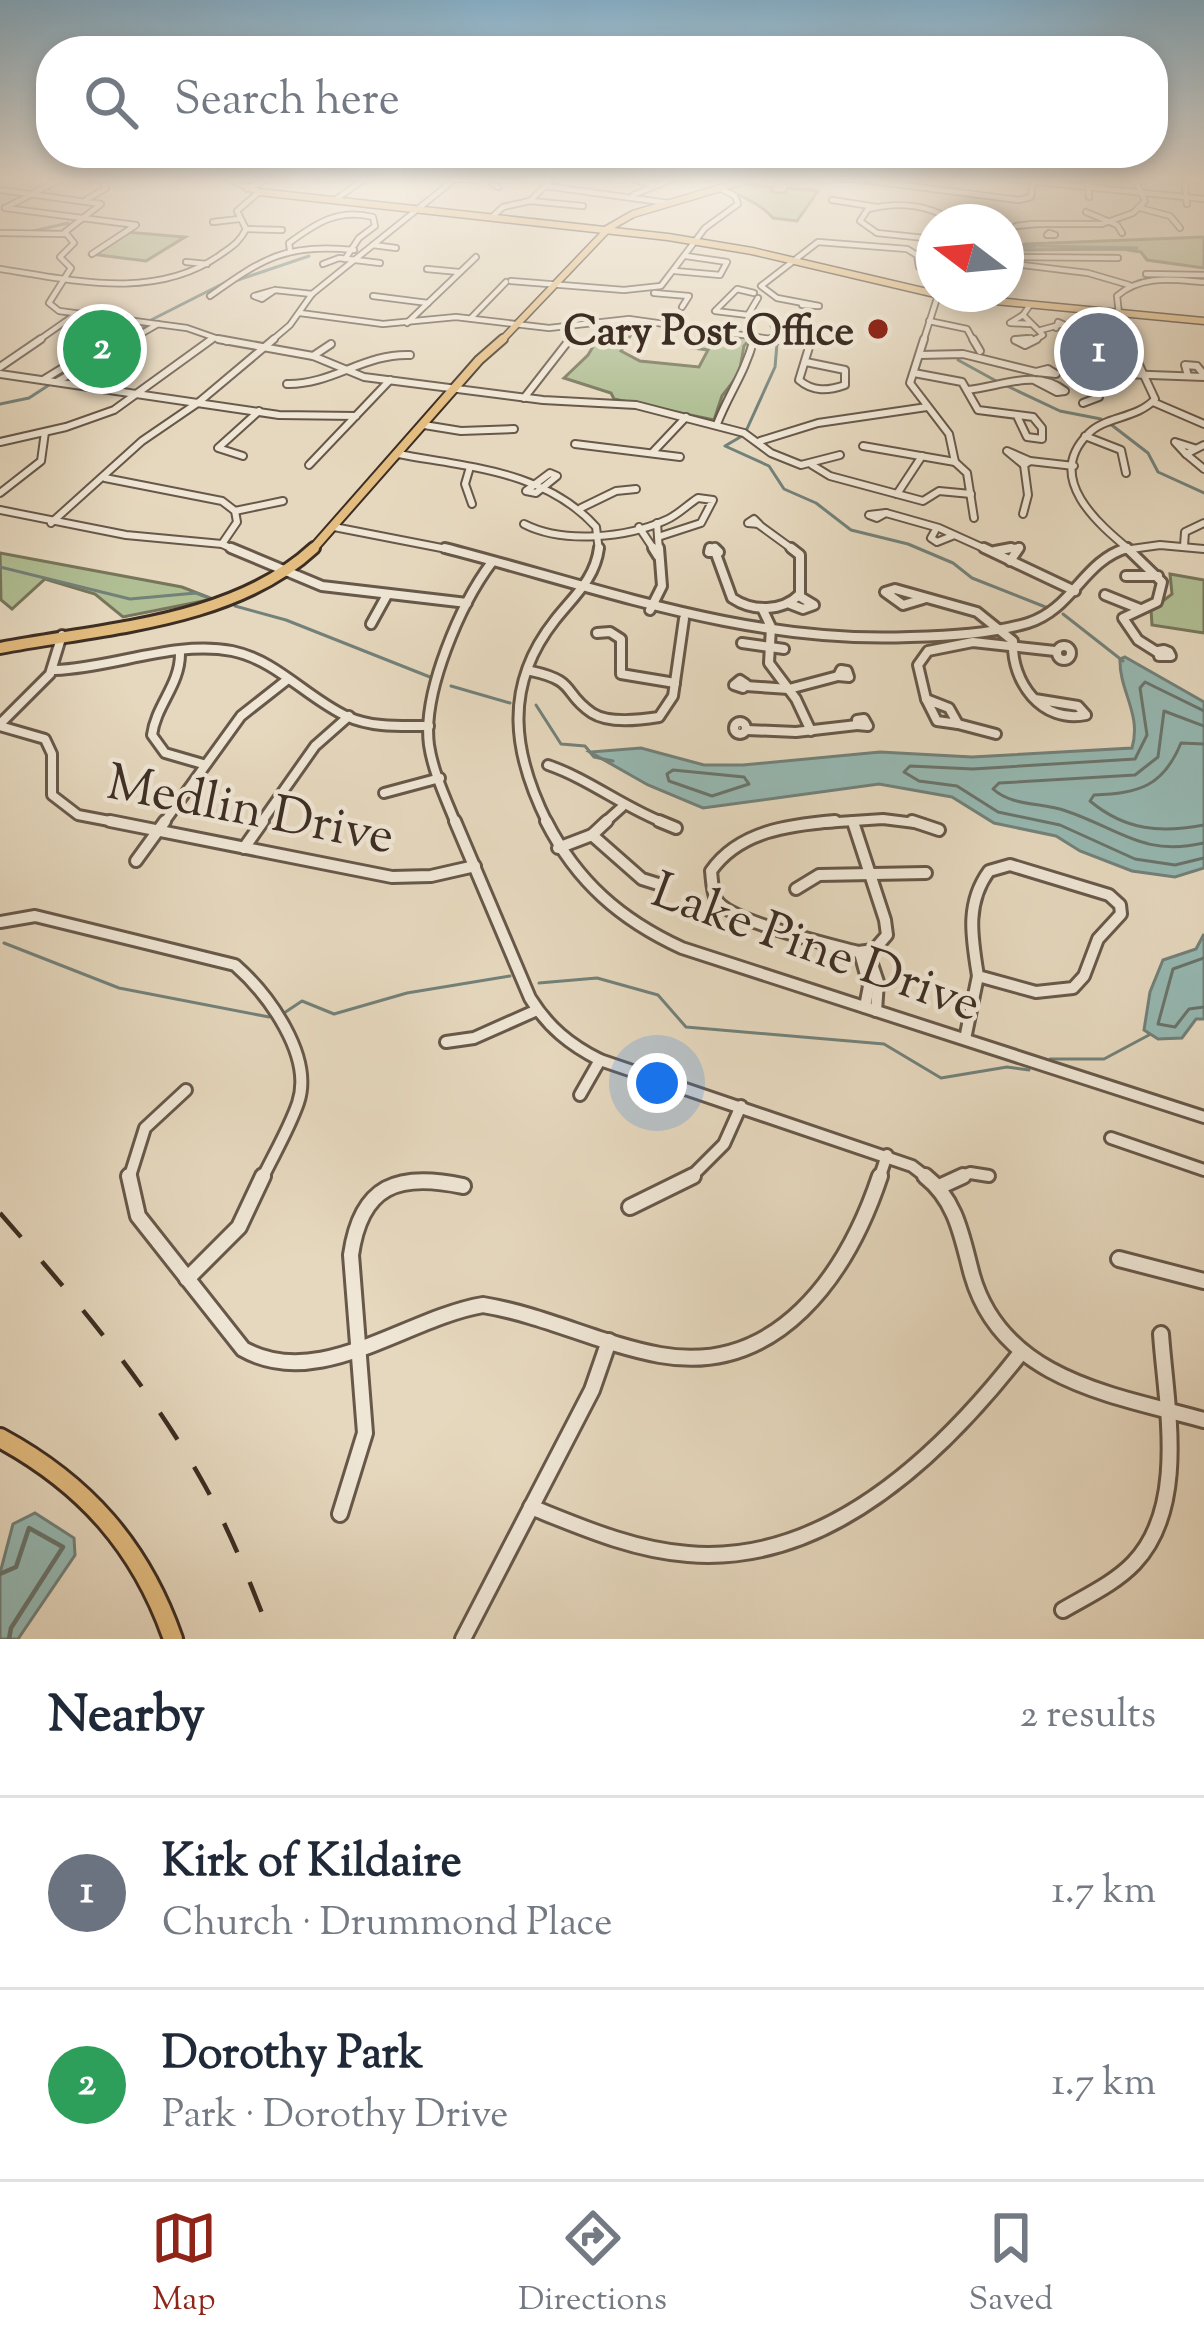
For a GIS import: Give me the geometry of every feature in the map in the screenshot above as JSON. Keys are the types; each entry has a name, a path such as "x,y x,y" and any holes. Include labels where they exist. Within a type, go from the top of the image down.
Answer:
{"main road":[{"path":"555,287 575,255"},
{"path":"576,262 578,255"},
{"path":"0,648 227,600 284,574 334,526 455,388 582,255"},
{"path":"768,255 916,289"},
{"path":"1024,303 1204,322"},
{"path":"0,1438 60,1470 101,1509 147,1575 173,1639"}],"street":[{"path":"61,255 71,267 50,305 76,314 158,324 314,356 347,372 390,380 524,398 613,402 686,417 760,441 771,453 801,465 840,454"},
{"path":"0,269 116,285 165,286 220,255"},
{"path":"210,296 261,255"},
{"path":"349,255 345,259 380,263"},
{"path":"52,523 142,441 199,402 263,348 300,313 312,294 362,255"},
{"path":"801,255 763,281 758,294 748,315 715,310 737,289 758,294 772,296 802,305"},
{"path":"407,322 476,256"},
{"path":"598,294 661,286 686,256 728,262 720,275 675,271"},
{"path":"1084,258 1088,273"},
{"path":"1024,260 1118,258"},
{"path":"185,262 206,265"},
{"path":"1024,263 1130,285 1204,279"},
{"path":"844,273 853,265"},
{"path":"427,268 459,272"},
{"path":"1146,274 1168,271 1204,279"},
{"path":"116,285 127,276"},
{"path":"471,318 508,282 683,295 689,296 684,304 699,303"},
{"path":"1130,285 1117,296 1117,314 1120,328 1148,375 1154,403"},
{"path":"275,290 312,294"},
{"path":"373,296 428,303"},
{"path":"1030,304 1010,323 1031,324"},
{"path":"932,312 911,389 949,434 955,462"},
{"path":"300,313 383,324 471,318 566,326 620,319 810,344 799,380 803,385 820,390 845,385 845,370 806,362"},
{"path":"0,371 76,314"},
{"path":"1023,315 1041,330 1056,328"},
{"path":"929,321 967,329 980,351"},
{"path":"43,380 137,322"},
{"path":"56,382 158,324"},
{"path":"524,398 569,344 566,326"},
{"path":"1016,355 1023,345 1015,340 1043,334 1041,330"},
{"path":"717,424 742,378 754,337"},
{"path":"0,442 102,415 213,338"},
{"path":"314,356 331,344"},
{"path":"287,384 316,386 382,354 410,356"},
{"path":"920,356 966,354 1034,376 967,390"},
{"path":"0,371 259,411 356,416"},
{"path":"914,373 954,379 978,410 1036,419 1042,439 1027,437 1026,427 1016,416"},
{"path":"1083,403 1100,397 1099,381 1120,374 1204,376"},
{"path":"309,464 390,380"},
{"path":"1157,652 1138,640 1125,623 1125,615 1160,598 1163,587 1158,575 1124,550 1084,510 1074,466 1085,436 1099,425 1154,403 1193,412 1194,422 1204,424"},
{"path":"760,441 813,424 926,407"},
{"path":"243,456 218,448 259,411"},
{"path":"652,452 686,417"},
{"path":"424,425 461,431 514,429"},
{"path":"0,493 44,459 49,445 45,431"},
{"path":"1085,436 1121,450 1126,473"},
{"path":"575,444 680,457"},
{"path":"1204,445 1190,451 1204,470"},
{"path":"863,446 955,462 968,473 974,518"},
{"path":"398,454 470,467 543,488 581,508 598,532"},
{"path":"897,494 922,456"},
{"path":"1024,514 1027,463 1074,466"},
{"path":"812,464 830,476 926,501 939,491 971,494"},
{"path":"470,467 465,484 472,504"},
{"path":"531,484 544,475 557,476 543,488"},
{"path":"104,478 217,498 235,511 283,501"},
{"path":"581,508 609,493 636,489"},
{"path":"524,524 550,536 598,532 657,524 698,498 714,503 700,524 658,537"},
{"path":"0,511 52,523 222,544 284,574 331,588 467,603"},
{"path":"222,544 235,529 235,511"},
{"path":"887,513 904,515 995,551 1075,591"},
{"path":"1184,546 1184,534 1202,521"},
{"path":"647,609 662,589 657,524"},
{"path":"758,524 799,555 799,596 790,604"},
{"path":"334,526 492,562 684,619 770,633 883,639 998,628 1053,613 1098,562 1124,550 1204,549"},
{"path":"634,527 658,556"},
{"name":"Lake Pine Drive","path":"598,532 598,566 585,590 549,627 531,671 517,746 523,771 558,848 592,895 653,936 1204,1117"},
{"path":"995,551 1020,547 1020,554 1010,561"},
{"path":"716,554 733,599 762,608 814,605 799,596"},
{"path":"492,562 477,579 467,603 429,726 440,778 537,1010 563,1038 600,1060 912,1166 939,1187 961,1228 980,1298 1004,1340 1019,1355 1054,1374 1204,1420"},
{"path":"1126,576 1158,575"},
{"path":"370,624 387,595"},
{"path":"1105,595 1140,609"},
{"path":"923,599 968,608 998,628 1003,642 1010,645"},
{"path":"762,608 770,633 769,663 811,731"},
{"path":"531,671 564,681 581,707 594,716 659,717 671,706 678,632 684,619"},
{"path":"597,634 610,632 621,639 621,674 675,683"},
{"path":"0,725 55,670 62,635"},
{"path":"742,643 784,649"},
{"path":"996,734 937,722 914,673 927,652 962,644 1054,651"},
{"path":"1010,645 1015,670 1035,699 1057,716 1086,715 1078,706 1035,699"},
{"path":"55,670 105,669 180,654 230,651 349,716 374,724 429,726"},
{"path":"180,654 181,674 154,717 152,735 171,756 203,764"},
{"path":"746,686 789,689 838,676"},
{"path":"136,861 246,711 288,680"},
{"path":"923,698 949,708 958,724"},
{"path":"244,848 315,746 349,716"},
{"name":"Medlin Drive","path":"0,725 37,734 48,742 50,790 67,810 392,877 436,875 475,866"},
{"path":"747,730 811,731 857,725"},
{"path":"548,765 588,778 622,807 676,828"},
{"path":"383,793 440,778"},
{"path":"558,848 592,835 622,807"},
{"path":"871,1009 878,982 864,952 733,914 718,904 711,883 719,860 741,842 790,825 901,819 939,830"},
{"path":"854,822 875,871 887,935 864,952"},
{"path":"592,835 642,879 658,884"},
{"path":"964,1040 977,976 970,911 979,885 992,868 1016,866 1109,896 1120,905 1120,914 1098,939 1084,976 1073,988 1042,993 977,976"},
{"path":"796,889 819,875 926,873"},
{"path":"0,922 19,916 43,918 240,968 296,1051 302,1113 239,1227 187,1279"},
{"path":"446,1042 474,1038 537,1010"},
{"path":"580,1095 600,1060"},
{"path":"185,1090 150,1120 118,1183 138,1216 243,1349 260,1362 297,1366 452,1308 484,1305 693,1359 738,1352 772,1336 815,1299 840,1268 865,1224 887,1155"},
{"path":"630,1207 686,1184 706,1170 729,1141 741,1106"},
{"path":"1111,1138 1204,1170"},
{"path":"939,1187 970,1173 989,1176"},
{"path":"340,1514 365,1433 351,1255 362,1211 384,1189 409,1178 436,1178 463,1186"},
{"path":"1119,1258 1204,1281"},
{"path":"1063,1610 1136,1562 1152,1540 1166,1496 1160,1334"},
{"path":"463,1639 592,1390 609,1341"},
{"path":"531,1507 614,1541 678,1555 730,1556 806,1539 877,1499 969,1414 1019,1355"}],"green space":[{"path":"103,255 155,255 146,261"},
{"path":"1144,255 1204,255 1204,268 1147,260"},
{"path":"621,321 638,323 621,351 640,361 699,367 708,350 693,348 696,343 732,345 741,337 751,338 744,346 739,374 722,396 714,420 614,399 611,393 564,378 588,355 604,328 617,327"},
{"path":"0,553 182,587 213,599 123,617 95,594 45,579 12,609 1,600"},
{"path":"1170,574 1204,580 1204,633 1152,625 1151,610 1172,594"}],"water":[{"path":"1125,657 1204,702 1204,868 1175,877 1132,871 1056,836 994,823 952,797 879,784 703,808 648,785 590,752 641,748 704,765 743,765 880,752 972,757 1132,748 1134,724 1120,659"},
{"path":"1204,934 1204,1019 1196,1019 1182,1038 1158,1039 1144,1030 1150,992 1163,960 1196,949"},
{"path":"35,1513 74,1538 75,1555 18,1639 0,1639 0,1573 13,1524"}],"waterway":[{"path":"238,280 309,256"},
{"path":"151,320 228,281"},
{"path":"52,380 146,326"},
{"path":"771,326 777,337"},
{"path":"746,431 775,367 777,344"},
{"path":"958,360 998,382"},
{"path":"0,404 29,398 49,385"},
{"path":"1007,386 1060,411 1101,419"},
{"path":"1109,423 1148,453 1158,472 1204,493"},
{"path":"742,436 725,446 769,466 784,489 816,503 851,530 908,544 953,563 972,578 1048,608"},
{"path":"0,567 130,599 196,593 209,598"},
{"path":"235,606 286,620 435,679"},
{"path":"1063,614 1123,661"},
{"path":"451,686 510,703"},
{"path":"536,705 561,744 585,746 594,757 613,761"},
{"path":"4,943 119,988 269,1017"},
{"path":"284,1013 302,1001 334,1014 407,993 510,976"},
{"path":"539,983 597,978 658,995 686,1027 884,1044 941,1078 1007,1067 1029,1070"},
{"path":"1050,1059 1104,1059 1149,1035"}],"railway":[{"path":"0,1213 110,1344 183,1449 224,1523 272,1639"}],"place":[{"name":"Cary Post Office","path":"878,329"},
{"name":"Dorothy Park","path":"102,349"},
{"name":"Kirk of Kildaire","path":"1099,352"}]}
